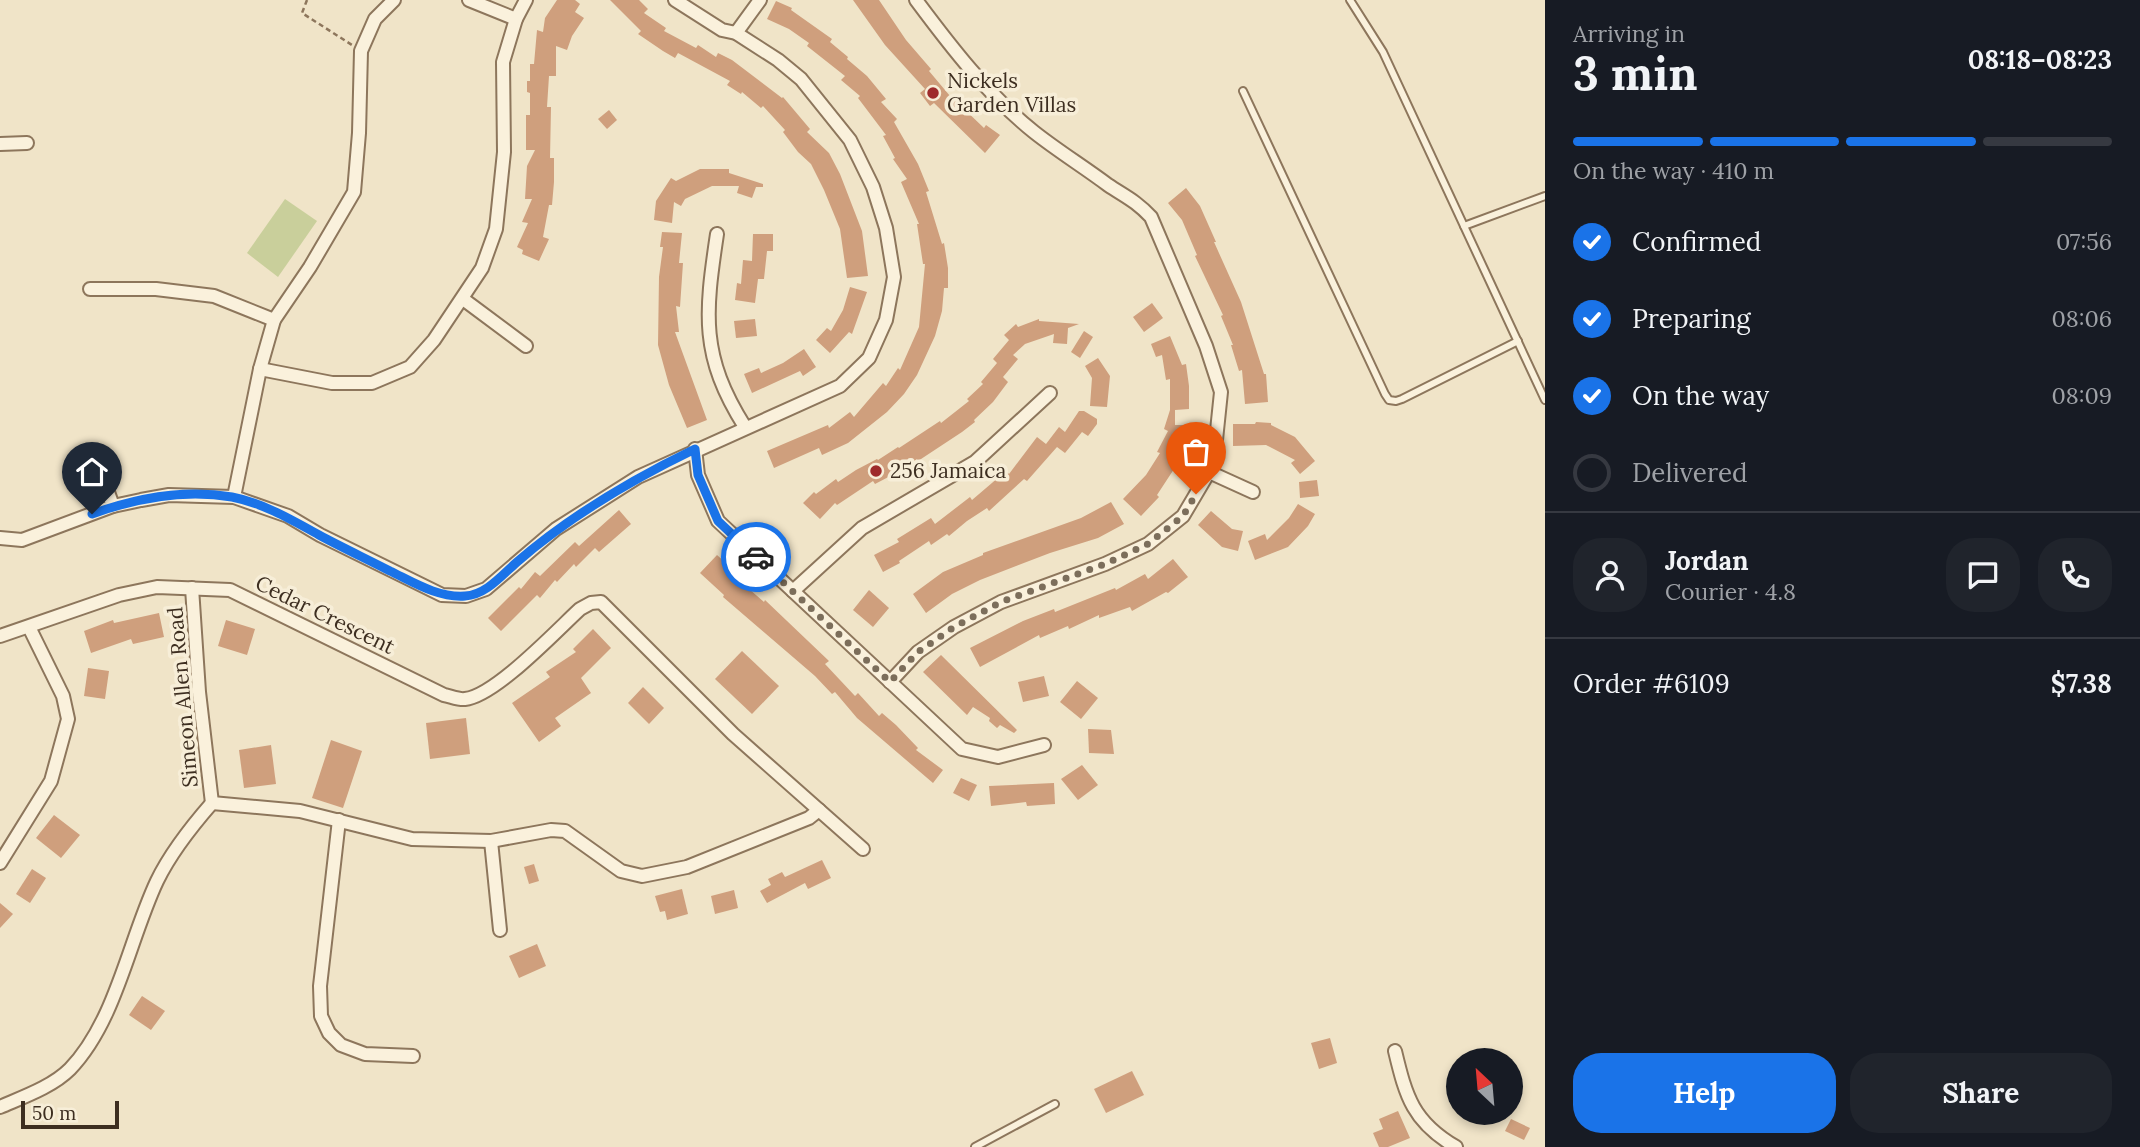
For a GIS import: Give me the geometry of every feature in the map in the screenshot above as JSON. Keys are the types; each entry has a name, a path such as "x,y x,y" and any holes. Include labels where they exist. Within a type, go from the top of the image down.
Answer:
{"street":[{"path":"234,497 260,369 274,320 310,267 354,191 359,134 361,51 375,19 394,0"},
{"path":"469,0 516,19"},
{"path":"260,369 332,383 372,383 410,367 434,340 482,268 496,229 501,203 504,152 503,62 516,19 526,0"},
{"path":"0,538 22,540 113,506 169,495 234,497 288,516 353,552 442,595 466,596 486,589 556,529 638,477 695,449 840,386 869,358 886,320 894,277 886,228 873,187 850,139 801,79 778,60 736,33 722,30 675,0"},
{"path":"736,33 760,0"},
{"path":"890,682 918,652 954,627 1001,602 1105,564 1148,544 1183,516 1209,472 1216,440 1221,392 1206,346 1150,217 1135,200 1034,132 1001,102 968,66 916,0"},
{"path":"0,144 27,143"},
{"path":"717,234 709,286 708,322 712,356 727,399 745,427"},
{"path":"90,289 156,289 214,296 274,320"},
{"path":"463,299 526,346"},
{"path":"793,591 862,528 975,463 1050,393"},
{"path":"695,449 698,475 718,521 962,749 998,757 1044,745"},
{"path":"94,453 113,506"},
{"path":"1209,472 1253,492"},
{"name":"Cedar Crescent","path":"0,636 119,595 157,587 230,590 444,695 464,699 480,694 514,672 580,610 591,603 601,602 733,734 819,810"},
{"name":"Simeon Allen Road","path":"192,588 199,692 212,803"},
{"path":"0,863 51,781 68,719 63,696 29,627"},
{"path":"0,1107 38,1091 69,1070 93,1038 158,881 186,833 212,803 300,811 412,839 491,841 551,830 565,831 621,871 642,876 687,867 809,818 819,810 863,849"},
{"path":"339,820 320,986 321,1016 329,1033 341,1045 365,1054 413,1056"},
{"path":"491,841 500,930"},
{"path":"1395,1051 1416,1113 1434,1134 1456,1147"}],"lane":[{"path":"1350,0 1383,52 1545,400"},
{"path":"1243,91 1390,400 1402,399 1518,341"},
{"path":"1464,226 1545,196"},
{"path":"975,1147 1055,1104"}],"path":[{"path":"307,0 302,13 361,51"}],"green space":[{"path":"285,199 317,221 278,277 247,253"}],"building":[{"path":"557,0 575,0 580,4 575,12 584,18 572,36 567,50 556,46 556,76 549,76 547,107 551,107 550,158 554,158 554,182 552,205 549,205 543,237 549,239 539,261 522,254 523,250 517,247 528,223 522,222 532,199 525,199 527,166 535,150 526,150 526,115 530,115 527,81 530,81 530,64 534,64 537,30 543,32 545,18"},
{"path":"610,0 639,0 648,9 644,13 666,28 664,31 696,48 698,45 716,57 718,53 732,60 783,97 810,129 807,132 829,153 840,174 862,231 868,276 847,278 840,229 824,190 811,164 798,152 783,132 785,130 763,106 761,108 742,92 741,94 727,85 730,81 678,53 675,58 638,34 641,31"},
{"path":"853,0 879,0 950,96 953,94 963,104 961,106 984,128 986,125 1000,135 985,153 934,103 930,106 920,93 925,89 885,45"},
{"path":"776,1 792,8 791,10 832,39 830,42 867,76 886,99 881,102 897,119 894,122 918,164 929,191 926,192 942,244 944,243 948,288 944,288 942,311 935,336 917,375 887,412 848,443 822,455 819,448 774,468 767,451 828,425 829,428 850,412 854,417 883,383 886,386 898,368 900,370 919,327 925,264 919,224 901,182 907,179 893,159 895,158 883,136 886,135 858,98 860,96 841,80 845,76 807,46 809,43 789,29 767,19"},
{"path":"609,110 617,120 607,129 598,119"},
{"path":"700,169 729,169 729,173 763,184 763,187 756,187 752,198 737,193 739,186 712,186 685,199 681,206 674,202 672,223 654,220 656,201 671,178 676,181"},
{"path":"1186,188 1200,206 1241,302 1266,374 1268,402 1245,404 1242,370 1239,371 1233,345 1221,316 1223,315 1195,256 1197,255 1182,220 1168,203"},
{"path":"662,232 682,233 679,263 683,263 680,307 676,306 679,332 675,332 707,420 687,428 669,385 658,345"},
{"path":"753,234 773,234 773,251 767,251 764,279 758,279 755,303 735,300 737,283 741,284 743,260 752,261"},
{"path":"850,287 867,292 852,334 849,332 830,353 816,340 827,328 831,331 843,310"},
{"path":"1152,303 1163,318 1144,332 1133,317"},
{"path":"755,319 757,336 736,338 734,321"},
{"path":"1039,319 1079,324 1068,328 1067,344 1053,343 1054,334 1025,344 1013,355 1018,359 1003,377 1008,382 975,422 918,461 917,459 875,484 873,481 837,505 835,503 820,519 803,503 814,492 816,494 836,479 838,482 899,448 940,421 941,423 969,401 967,399 983,384 981,382 997,363 993,359 1009,340 1004,335 1016,324 1018,327"},
{"path":"1084,331 1093,337 1080,358 1071,352"},
{"path":"1170,336 1182,365 1186,364 1189,386 1189,409 1175,410 1175,425 1186,425 1181,443 1184,444 1172,467 1174,469 1157,495 1159,497 1141,516 1123,499 1146,475 1160,453 1157,452 1168,431 1164,429 1170,410 1170,379 1166,380 1162,355 1156,357 1151,344"},
{"path":"804,349 816,367 803,376 800,371 752,393 744,374 759,368 761,373"},
{"path":"1098,358 1110,376 1107,407 1090,406 1092,378 1085,366"},
{"path":"1079,411 1097,419 1097,424 1088,436 1082,432 1065,453 1057,447 1027,481 1024,479 989,511 987,508 949,536 947,534 931,545 929,541 883,572 874,555 899,542 897,539 931,518 935,524 970,497 972,500 1006,471 1009,474 1037,437 1046,444 1059,427 1065,432"},
{"path":"1271,423 1295,437 1315,461 1300,474 1291,463 1295,460 1266,445 1233,446 1233,424"},
{"path":"1317,480 1319,496 1300,498 1299,482"},
{"path":"1111,502 1124,524 1098,538 980,580 952,594 926,613 913,594 943,572 983,553 1081,518"},
{"path":"1298,504 1315,514 1308,526 1288,547 1255,560 1248,541 1265,534 1267,540 1289,518"},
{"path":"619,510 631,524 599,552 595,548 576,567 574,564 557,582 555,580 540,598 537,595 501,631 488,618 519,587 521,589 535,572 540,576 575,542 579,546"},
{"path":"1211,511 1232,529 1243,531 1238,551 1222,547 1198,525"},
{"path":"717,555 736,572 733,575 764,602 765,600 829,661 825,664 855,696 858,693 879,716 882,713 918,748 916,750 943,770 933,783 857,718 835,692 832,694 815,676 723,597 724,595 700,573"},
{"path":"1173,559 1188,577 1168,593 1132,611 1130,607 1099,618 1099,615 1069,629 1068,626 1040,638 1039,635 980,667 970,648 1023,621 1054,609 1055,612 1115,588 1116,590 1145,574 1148,579"},
{"path":"869,590 889,608 873,627 853,610"},
{"path":"159,613 164,637 133,644 131,639 91,653 84,631 113,620 114,623"},
{"path":"226,620 255,629 247,655 218,646"},
{"path":"593,629 611,648 581,678 591,693 555,718 561,726 539,742 512,703 550,677 546,672 576,652 573,649"},
{"path":"742,651 779,686 752,714 715,679"},
{"path":"941,655 1017,730 1014,733 1000,725 997,728 989,721 990,718 973,707 967,715 923,672"},
{"path":"88,668 109,671 105,699 84,696"},
{"path":"1044,676 1049,696 1023,702 1018,682"},
{"path":"1077,681 1098,698 1081,719 1060,702"},
{"path":"643,687 664,708 649,724 628,703"},
{"path":"466,718 470,754 430,759 426,723"},
{"path":"1088,729 1111,730 1114,754 1089,753"},
{"path":"331,740 362,751 343,808 312,798"},
{"path":"271,745 276,784 244,788 239,750"},
{"path":"1082,765 1098,785 1078,800 1061,779"},
{"path":"961,778 977,785 969,801 953,793"},
{"path":"1054,783 1055,804 1027,806 1026,802 991,806 989,786"},
{"path":"54,815 80,835 61,858 36,838"},
{"path":"822,860 831,878 808,889 805,883 767,903 760,891 771,885 768,879 782,872 785,877"},
{"path":"534,864 539,881 529,884 524,867"},
{"path":"32,869 46,878 30,903 16,894"},
{"path":"682,889 688,914 667,920 665,911 660,912 655,896"},
{"path":"734,890 738,908 715,914 711,896"},
{"path":"0,903 13,914 0,928"},
{"path":"537,944 546,966 519,978 509,956"},
{"path":"142,996 165,1011 151,1030 129,1015"},
{"path":"1330,1038 1337,1063 1319,1069 1311,1043"},
{"path":"1132,1071 1144,1095 1106,1113 1094,1089"},
{"path":"1398,1111 1410,1138 1388,1147 1379,1147 1373,1133 1383,1129 1379,1119"},
{"path":"1508,1125 1523,1125 1530,1128 1524,1140 1505,1131"}],"way so far":[{"path":"756,557 890,682 918,652 954,627 1001,602 1105,564 1148,544 1183,516 1196,494"}],"place":[{"name":"Nickels Garden Villas","path":"933,93"},
{"name":"256 Jamaica","path":"876,471"}],"route":[{"path":"92,514 113,506 169,495 234,497 288,516 320,535 442,595 466,596 486,589 556,529 593,505 638,477 695,449 698,475 718,521 756,557"}]}
